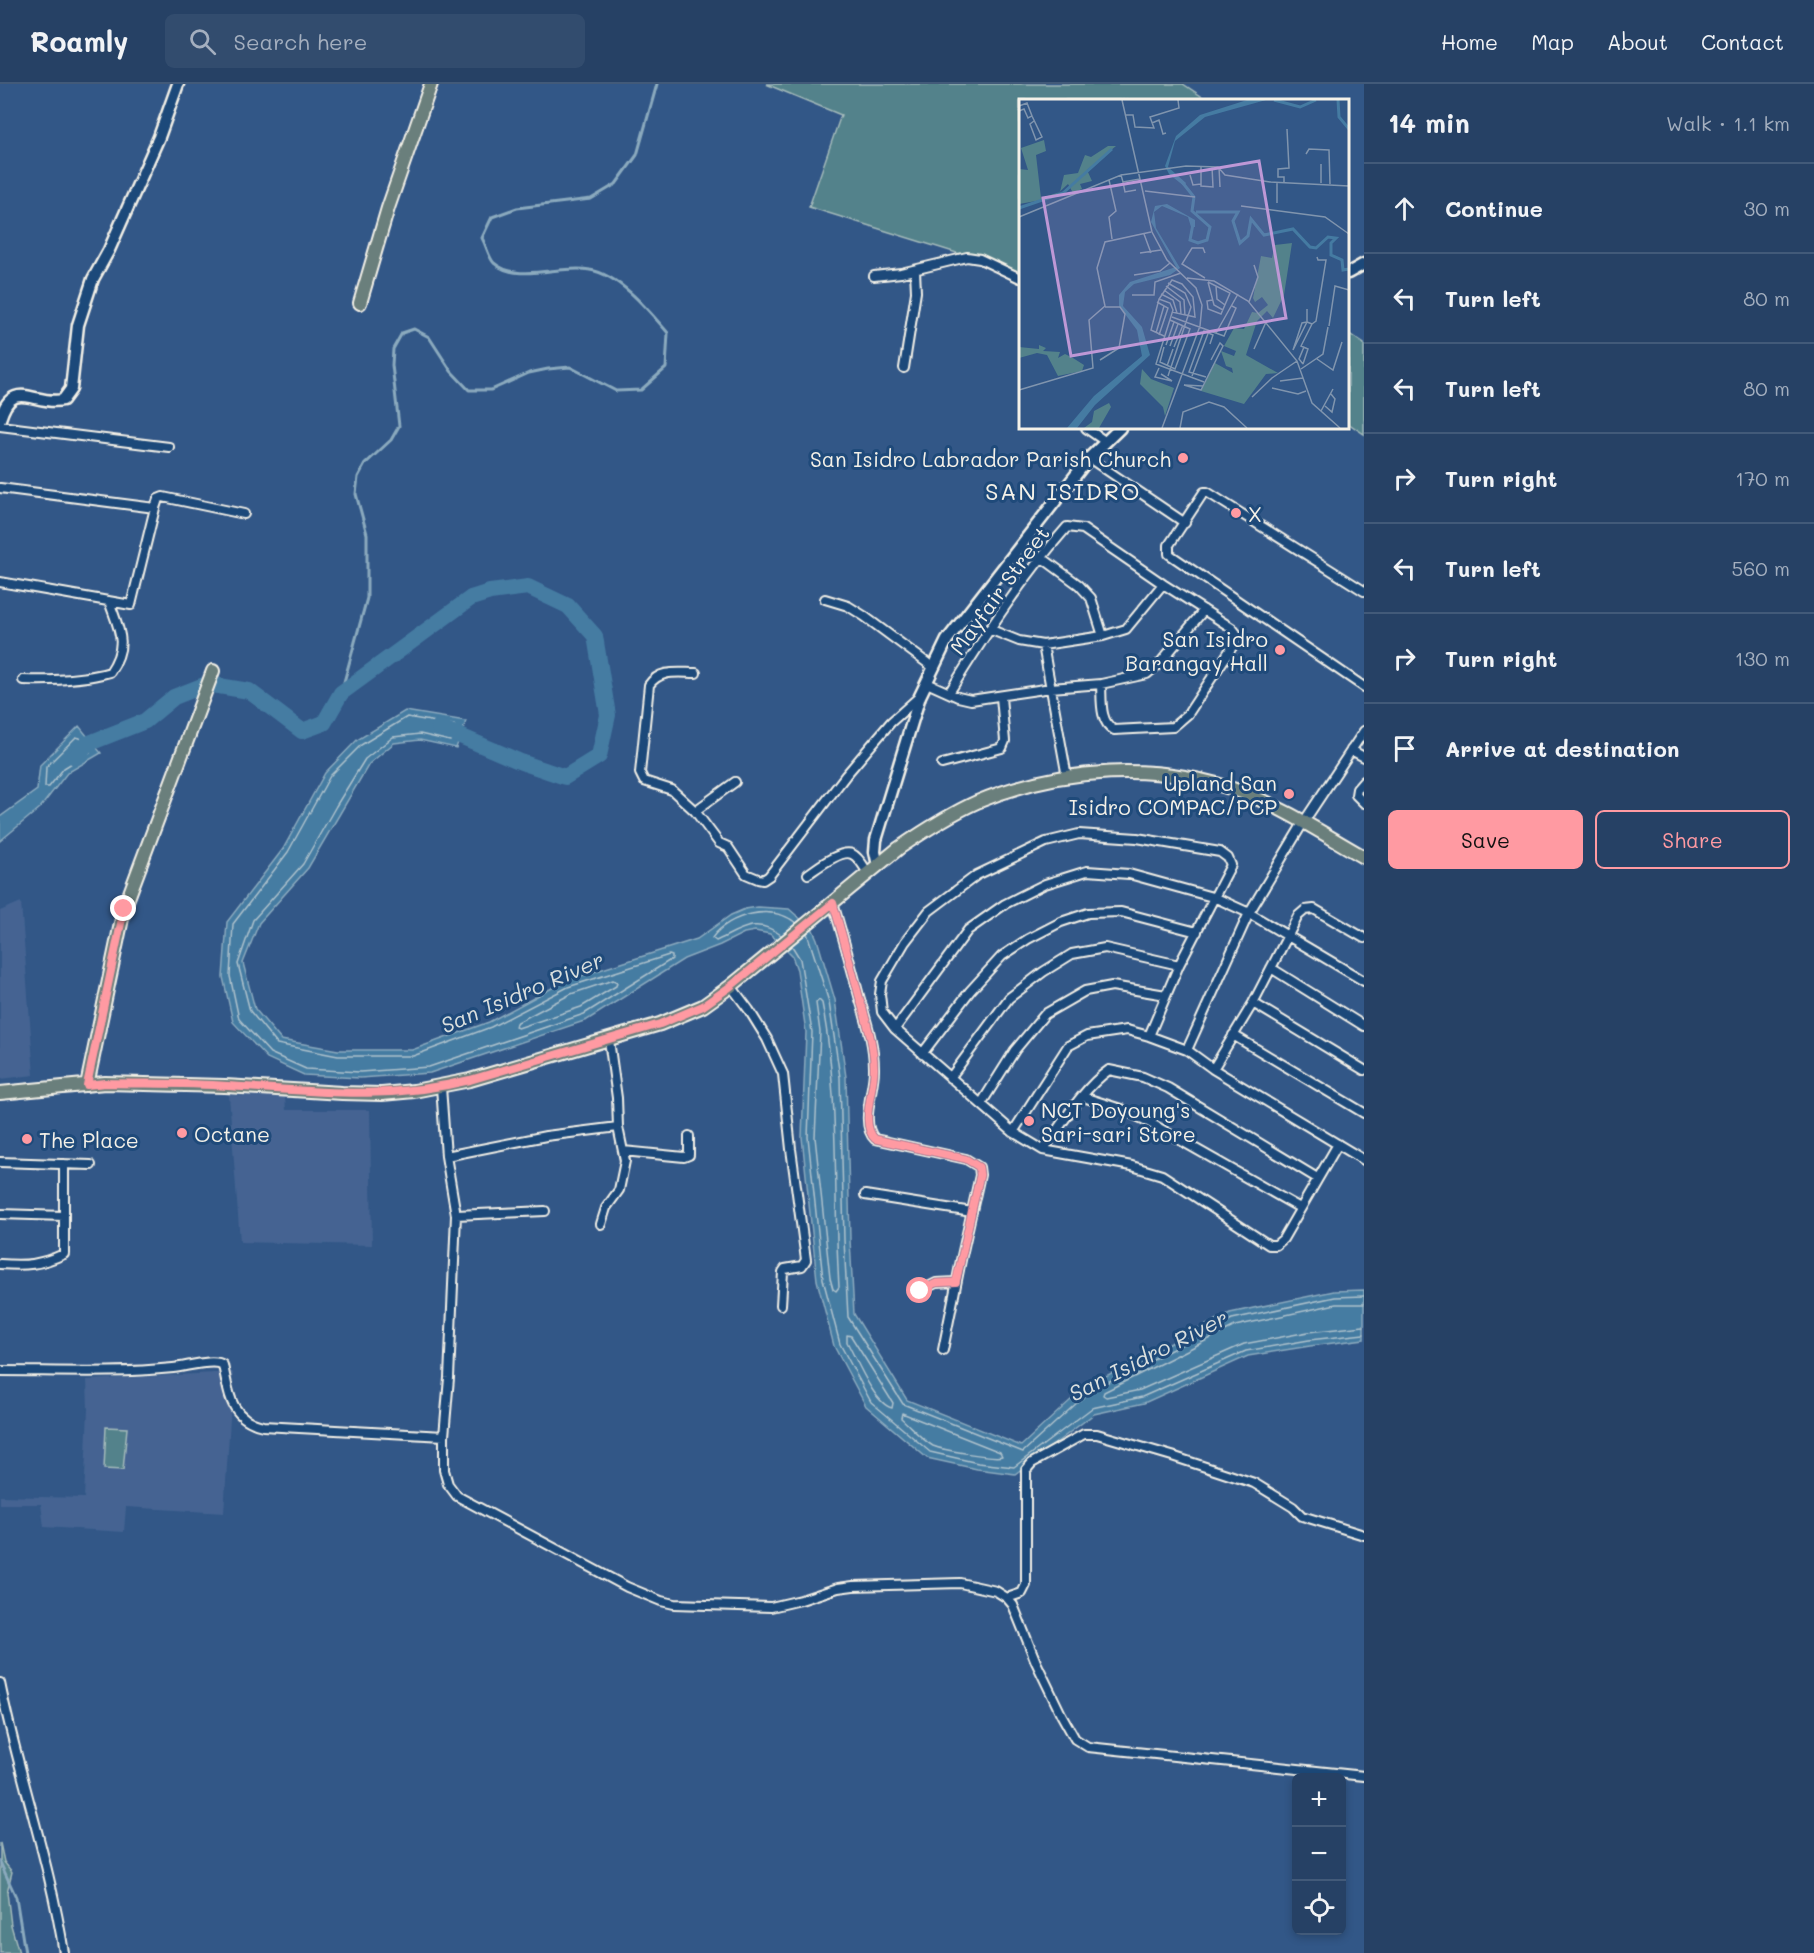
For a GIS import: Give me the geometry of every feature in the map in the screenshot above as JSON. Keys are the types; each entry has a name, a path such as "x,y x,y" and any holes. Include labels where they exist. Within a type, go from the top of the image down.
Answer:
{"main road":[{"path":"360,303 388,208 431,84"},
{"path":"87,1085 124,909 213,671"},
{"path":"0,1093 105,1083 382,1094 441,1087 609,1040 660,1024 703,1006 922,832 976,802 1016,788 1067,777 1130,771 1189,778 1244,793 1364,857"}],"street":[{"path":"0,419 4,404 12,398 26,395 51,402 63,400 71,389 78,325 93,279 109,250 159,137 178,84"},
{"path":"874,276 915,270 967,257 980,259 1019,278"},
{"path":"1349,272 1364,264"},
{"path":"904,368 916,292 915,270"},
{"path":"0,426 170,447"},
{"path":"1087,429 1106,442"},
{"path":"808,874 839,854 848,853 873,869 876,840 920,696 947,640 1089,458 1119,429"},
{"path":"1089,458 1185,523"},
{"path":"0,488 155,508"},
{"path":"1364,591 1211,493 1204,492 1169,545 1169,555 1364,687"},
{"path":"0,582 131,605 158,499 163,497 244,514"},
{"name":"Mayfair Street","path":"949,693 989,629 1041,557 1067,527 1072,526 1083,529 1232,628 1236,633 1236,641 1188,714 1173,727 1114,730 1107,727 1104,719 1101,684"},
{"path":"1041,557 1079,585 1091,598 1103,636"},
{"path":"989,629 1018,641 1043,645 1103,636 1126,629 1163,584"},
{"path":"825,599 848,606 864,616 934,668"},
{"path":"23,680 55,681 110,672 118,661 122,638 109,601"},
{"path":"927,683 971,700 1051,688 1101,684 1147,674 1160,663 1204,610"},
{"path":"1043,645 1067,777"},
{"path":"696,673 665,673 654,678 650,685 640,773 644,781 672,790 694,811 719,843 728,848 746,874 758,879 767,878 891,722 920,696"},
{"path":"942,764 1002,748 1005,741 1001,697"},
{"path":"1187,1050 1249,913 1303,823 1364,731"},
{"path":"1351,750 1364,757"},
{"path":"1364,781 1357,789 1356,795 1364,803"},
{"path":"694,811 735,782"},
{"path":"1149,1036 1179,965 1216,898 1231,865 1228,858 1220,852 1137,838 1079,834 1046,842 977,875 929,911 905,942 882,981 880,994 882,1012 895,1029 1013,1132 1043,1150 1132,1166 1162,1175 1269,1245 1276,1245 1283,1239 1338,1144"},
{"path":"895,1029 968,930 1005,904 1045,884 1087,871 1129,874 1216,898 1249,913 1364,981"},
{"path":"833,903 872,1042 875,1070 869,1112 870,1134 875,1139 966,1159 979,1167 980,1175 943,1350"},
{"path":"1213,1069 1253,1003 1298,916 1305,910 1314,909 1364,938"},
{"path":"922,1054 970,991 1002,956 1061,922 1088,913 1121,912 1197,932"},
{"path":"950,1078 1009,998 1043,972 1072,954 1105,948 1179,965"},
{"path":"1271,968 1364,1026"},
{"path":"731,986 767,1039 783,1074 806,1260 802,1266 785,1269 783,1272 781,1305"},
{"path":"981,1104 1015,1050 1044,1014 1085,991 1112,987 1166,995"},
{"path":"1253,1003 1364,1070"},
{"path":"1013,1132 1068,1046 1086,1036 1127,1030 1187,1050 1213,1069 1364,1160"},
{"path":"1233,1035 1364,1113"},
{"path":"601,1224 606,1208 619,1190 625,1161 618,1127 617,1098 609,1040"},
{"path":"1043,1150 1083,1097 1109,1070 1143,1077 1168,1088 1317,1178"},
{"path":"441,1087 446,1156 456,1215 449,1378 444,1436 446,1477 448,1484 458,1496 627,1587 674,1604 771,1607 853,1586 960,1582 996,1591 1007,1598 1018,1614 1036,1662 1061,1714 1075,1738 1088,1747 1364,1776"},
{"path":"1083,1097 1121,1109 1143,1119 1300,1208"},
{"path":"446,1156 546,1136 618,1127"},
{"path":"623,1150 684,1158 689,1155 689,1136"},
{"path":"0,1162 91,1165"},
{"path":"0,1264 22,1266 43,1264 64,1254 64,1164"},
{"path":"865,1195 972,1212"},
{"path":"456,1215 545,1211"},
{"path":"0,1214 64,1216"},
{"path":"920,1291 936,1283 956,1282"},
{"path":"0,1371 142,1370 174,1368 216,1361 223,1365 236,1412 251,1423 263,1426 444,1436"},
{"path":"1007,1598 1022,1593 1026,1585 1026,1470 1032,1463 1084,1434 1098,1434 1254,1483 1302,1516 1364,1535"},
{"path":"0,1683 8,1723 53,1894 64,1953"}],"shaded area":[{"path":"21,902 34,1075 0,1079 0,911"},
{"path":"229,1095 285,1097 286,1110 370,1110 372,1245 240,1242"},
{"path":"233,1372 224,1513 126,1507 124,1532 44,1527 41,1504 0,1504 0,1496 84,1498 87,1380"}],"green space":[{"path":"766,84 1183,84 1206,99 1019,99 1019,278 976,259 809,207 841,115"},
{"path":"1349,334 1364,344 1364,434 1349,424"},
{"path":"106,1427 127,1428 123,1470 104,1469"},
{"path":"0,1843 4,1862 12,1872 7,1892 11,1925 19,1953 0,1953"}],"water":[{"path":"405,711 466,721 456,748 420,740 394,743 369,764 308,868 259,923 243,963 255,1009 281,1040 338,1050 412,1050 489,1022 565,981 697,939 731,915 745,909 758,907 789,909 813,930 835,1000 846,1077 854,1314 907,1400 1021,1446 1086,1386 1230,1313 1334,1291 1364,1290 1364,1339 1248,1356 1144,1403 1094,1414 1015,1474 977,1469 927,1458 866,1406 834,1346 817,1280 802,1137 806,1032 797,970 792,956 770,934 755,931 744,933 684,959 587,1020 430,1073 360,1078 304,1075 267,1058 233,1022 223,977 227,922 283,849 325,773 357,740"},
{"path":"79,726 101,753 67,773 40,808 0,841 0,817 37,790 40,765"}],"waterway":[{"path":"341,693 367,598 367,534 356,494 358,477 365,464 391,440 399,426 392,365 393,349 402,333 414,329 429,337 451,371 469,390 491,390 529,373 570,367 616,391 641,390 666,368 668,333 623,286 601,273 590,270 566,269 527,273 504,269 492,261 482,238 492,217 517,208 591,199 616,184 637,155 657,84"},
{"name":"San Isidro River","path":"75,757 87,744 145,721 174,697 207,684 249,691 302,731 324,723 341,693 471,598 490,592 528,587 568,606 595,636 608,715 599,756 565,777 521,762 439,727"},
{"path":"0,1862 16,1897 25,1953"}],"place":[{"name":"San Isidro Labrador Parish Church","path":"1183,458"},
{"name":"X","path":"1236,513"},
{"name":"San Isidro Barangay Hall","path":"1280,650"},
{"name":"Upland San Isidro COMPAC/PCP","path":"1289,794"},
{"name":"NCT Doyoung's Sari-sari Store","path":"1029,1121"},
{"name":"Octane","path":"182,1133"},
{"name":"The Place","path":"27,1139"}],"district":[{"name":"SAN ISIDRO","path":"1063,490"}],"route":[{"path":"124,909 87,1085 105,1083 225,1086 382,1094 441,1087 470,1080 660,1024 703,1006 833,903 872,1042 875,1070 869,1112 870,1134 875,1139 966,1159 979,1167 980,1175 956,1282 936,1283 920,1291"}]}
